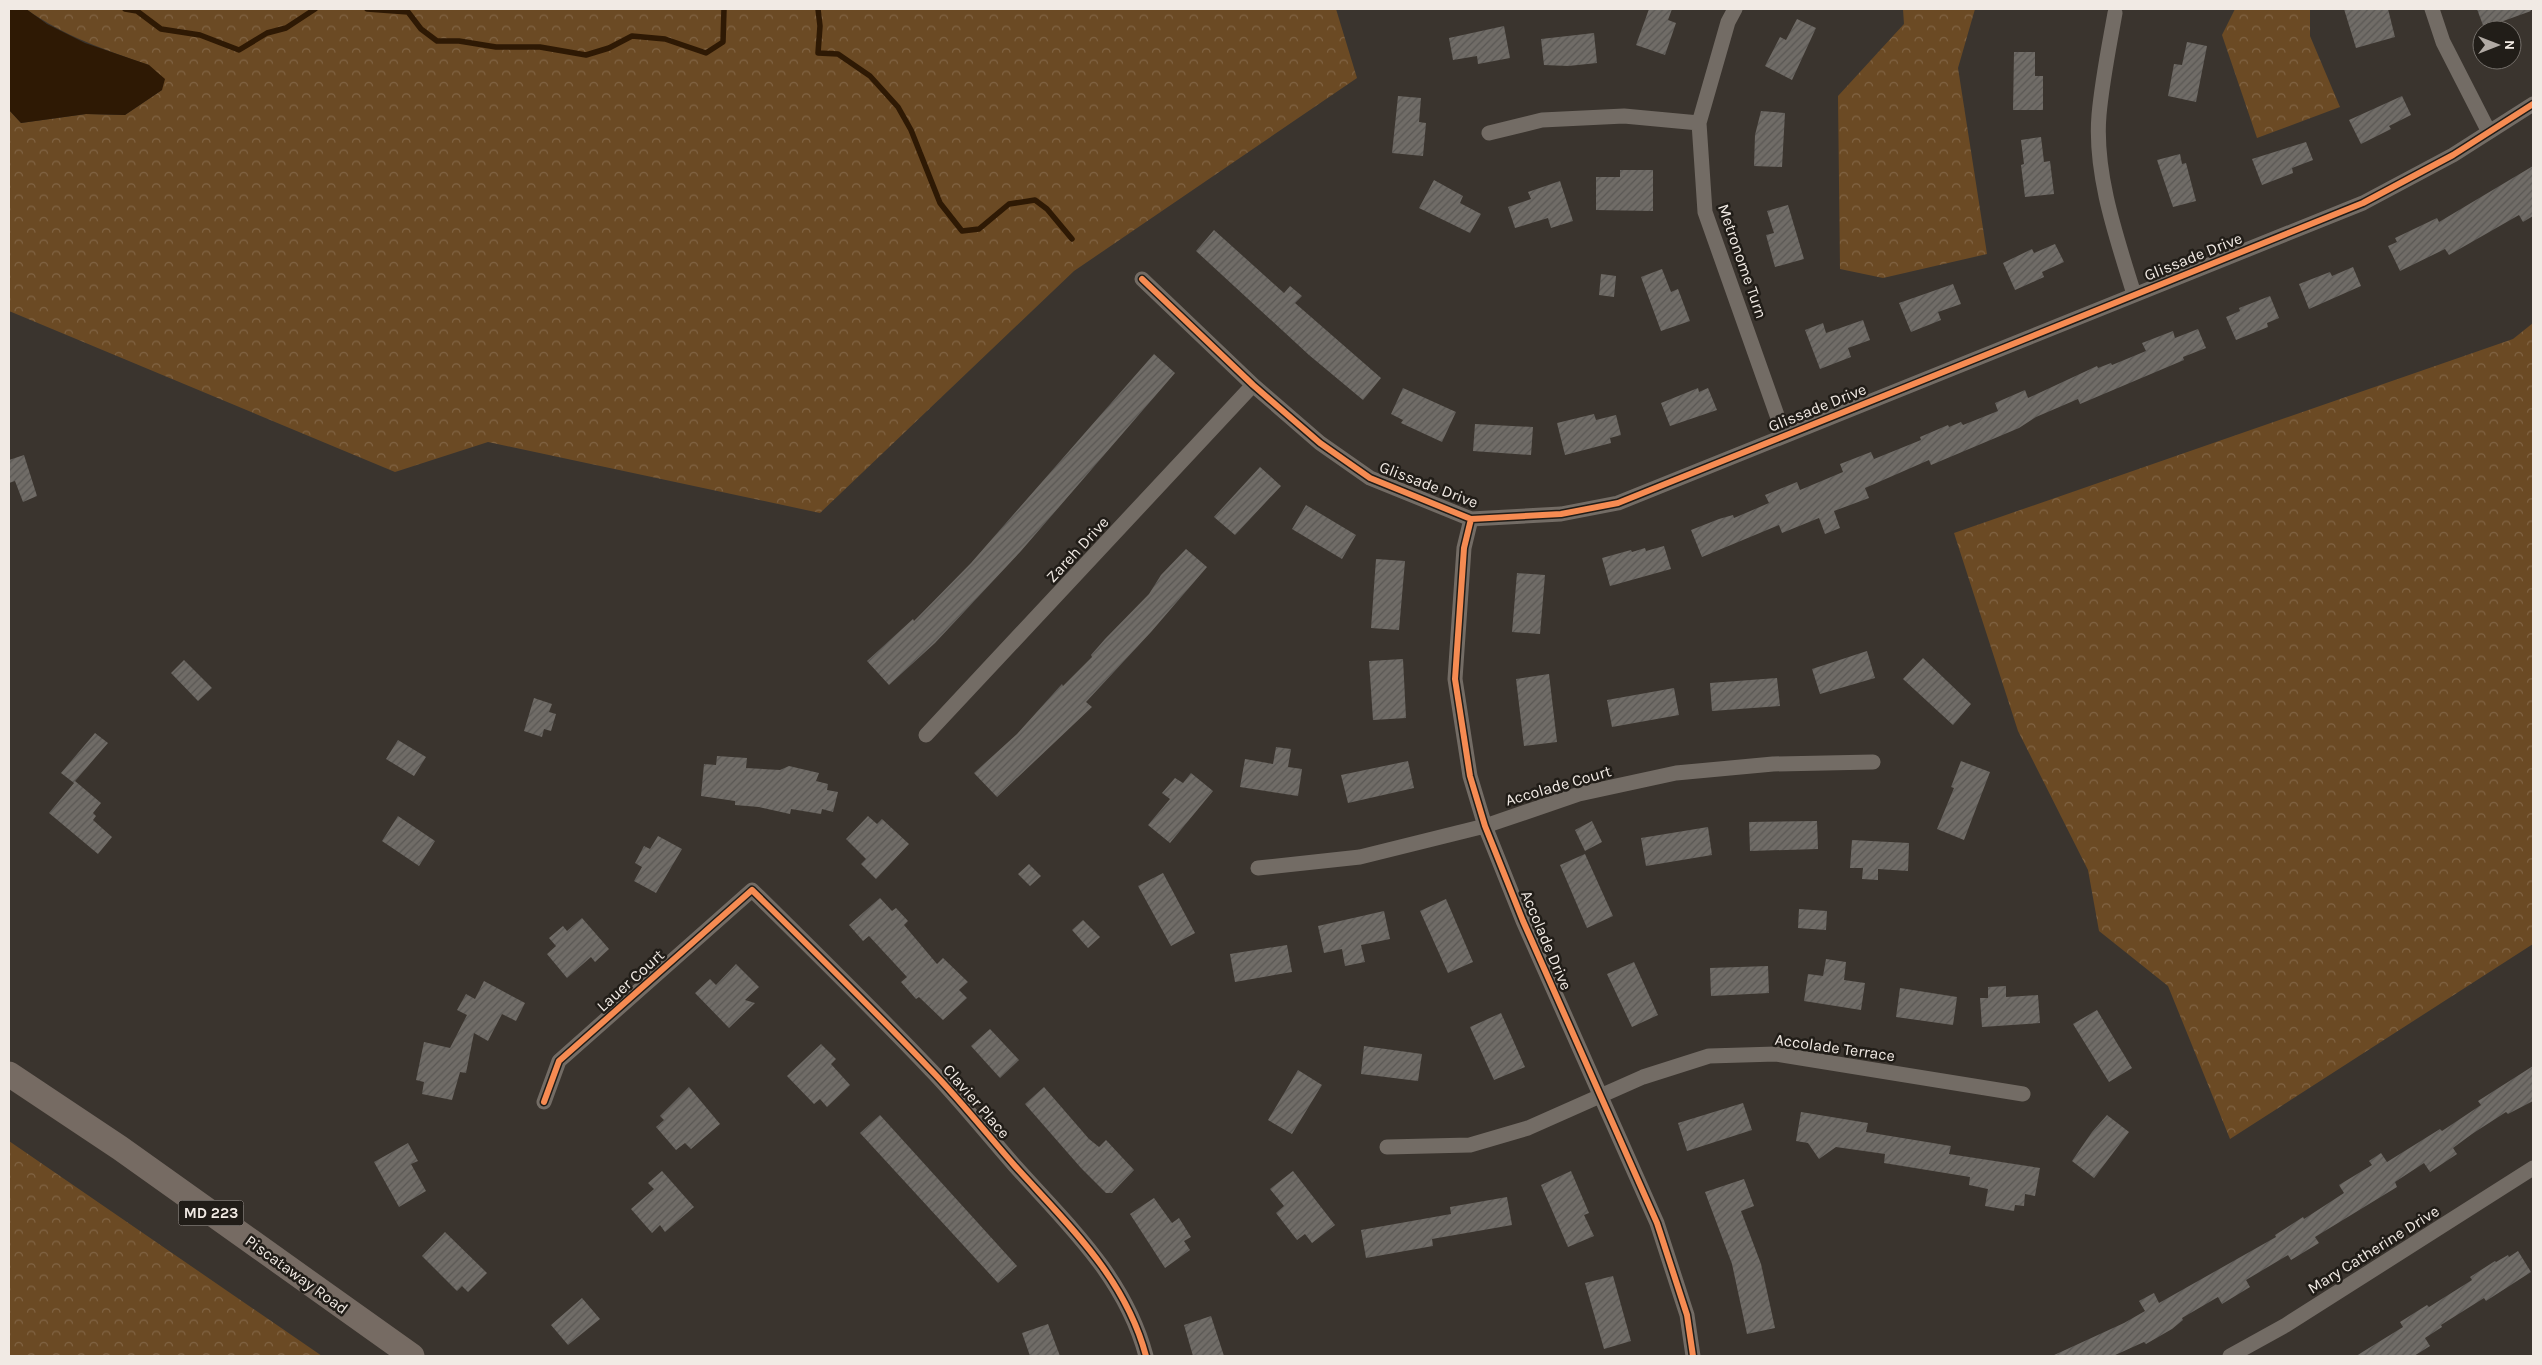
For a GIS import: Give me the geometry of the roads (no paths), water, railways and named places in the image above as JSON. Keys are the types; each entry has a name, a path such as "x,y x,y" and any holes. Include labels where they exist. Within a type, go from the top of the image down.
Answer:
{"main road":[{"name":"Piscataway Road","path":"9,1074 120,1148 412,1356"}],"street":[{"name":"Metronome Turn","path":"1735,9 1728,22 1699,122 1705,212 1784,435"},
{"path":"2432,9 2443,42 2489,132"},
{"path":"2114,13 2099,116 2102,169 2110,215 2134,294"},
{"name":"Glissade Drive","path":"1142,280 1253,385 1320,443 1370,478 1471,519 1561,514 1618,503 2363,202 2453,155 2533,104"},
{"path":"1490,132 1542,120 1624,116 1699,122"},
{"name":"Zareh Drive","path":"926,736 1253,385"},
{"name":"Accolade Drive","path":"1471,519 1464,548 1455,679 1470,776 1485,826 1523,921 1657,1222 1687,1315 1693,1356"},
{"name":"Accolade Court","path":"1258,868 1360,857 1485,826 1579,794 1676,773 1773,764 1873,762"},
{"name":"Lauer Court","path":"544,1102 559,1061 752,890"},
{"name":"Clavier Place","path":"752,890 931,1070 1082,1240 1109,1273 1123,1297 1139,1328 1146,1356"},
{"name":"Accolade Terrace","path":"1387,1147 1470,1145 1528,1128 1643,1077 1709,1056 1776,1054 2023,1094"},
{"name":"Mary Catherine Drive","path":"2230,1356 2286,1325 2533,1168"}],"waterway":[{"path":"125,9 137,11 161,29 200,35 239,50 267,33 286,28 315,9"},
{"path":"367,9 408,12 421,29 437,41 459,41 496,47 540,47 586,55 609,48 632,36 665,39 706,53 723,42 724,9"},
{"path":"818,9 820,26 818,53 838,54 870,76 898,107 911,130 940,203 962,231 979,229 1009,204 1035,200 1047,209 1072,239"}]}
